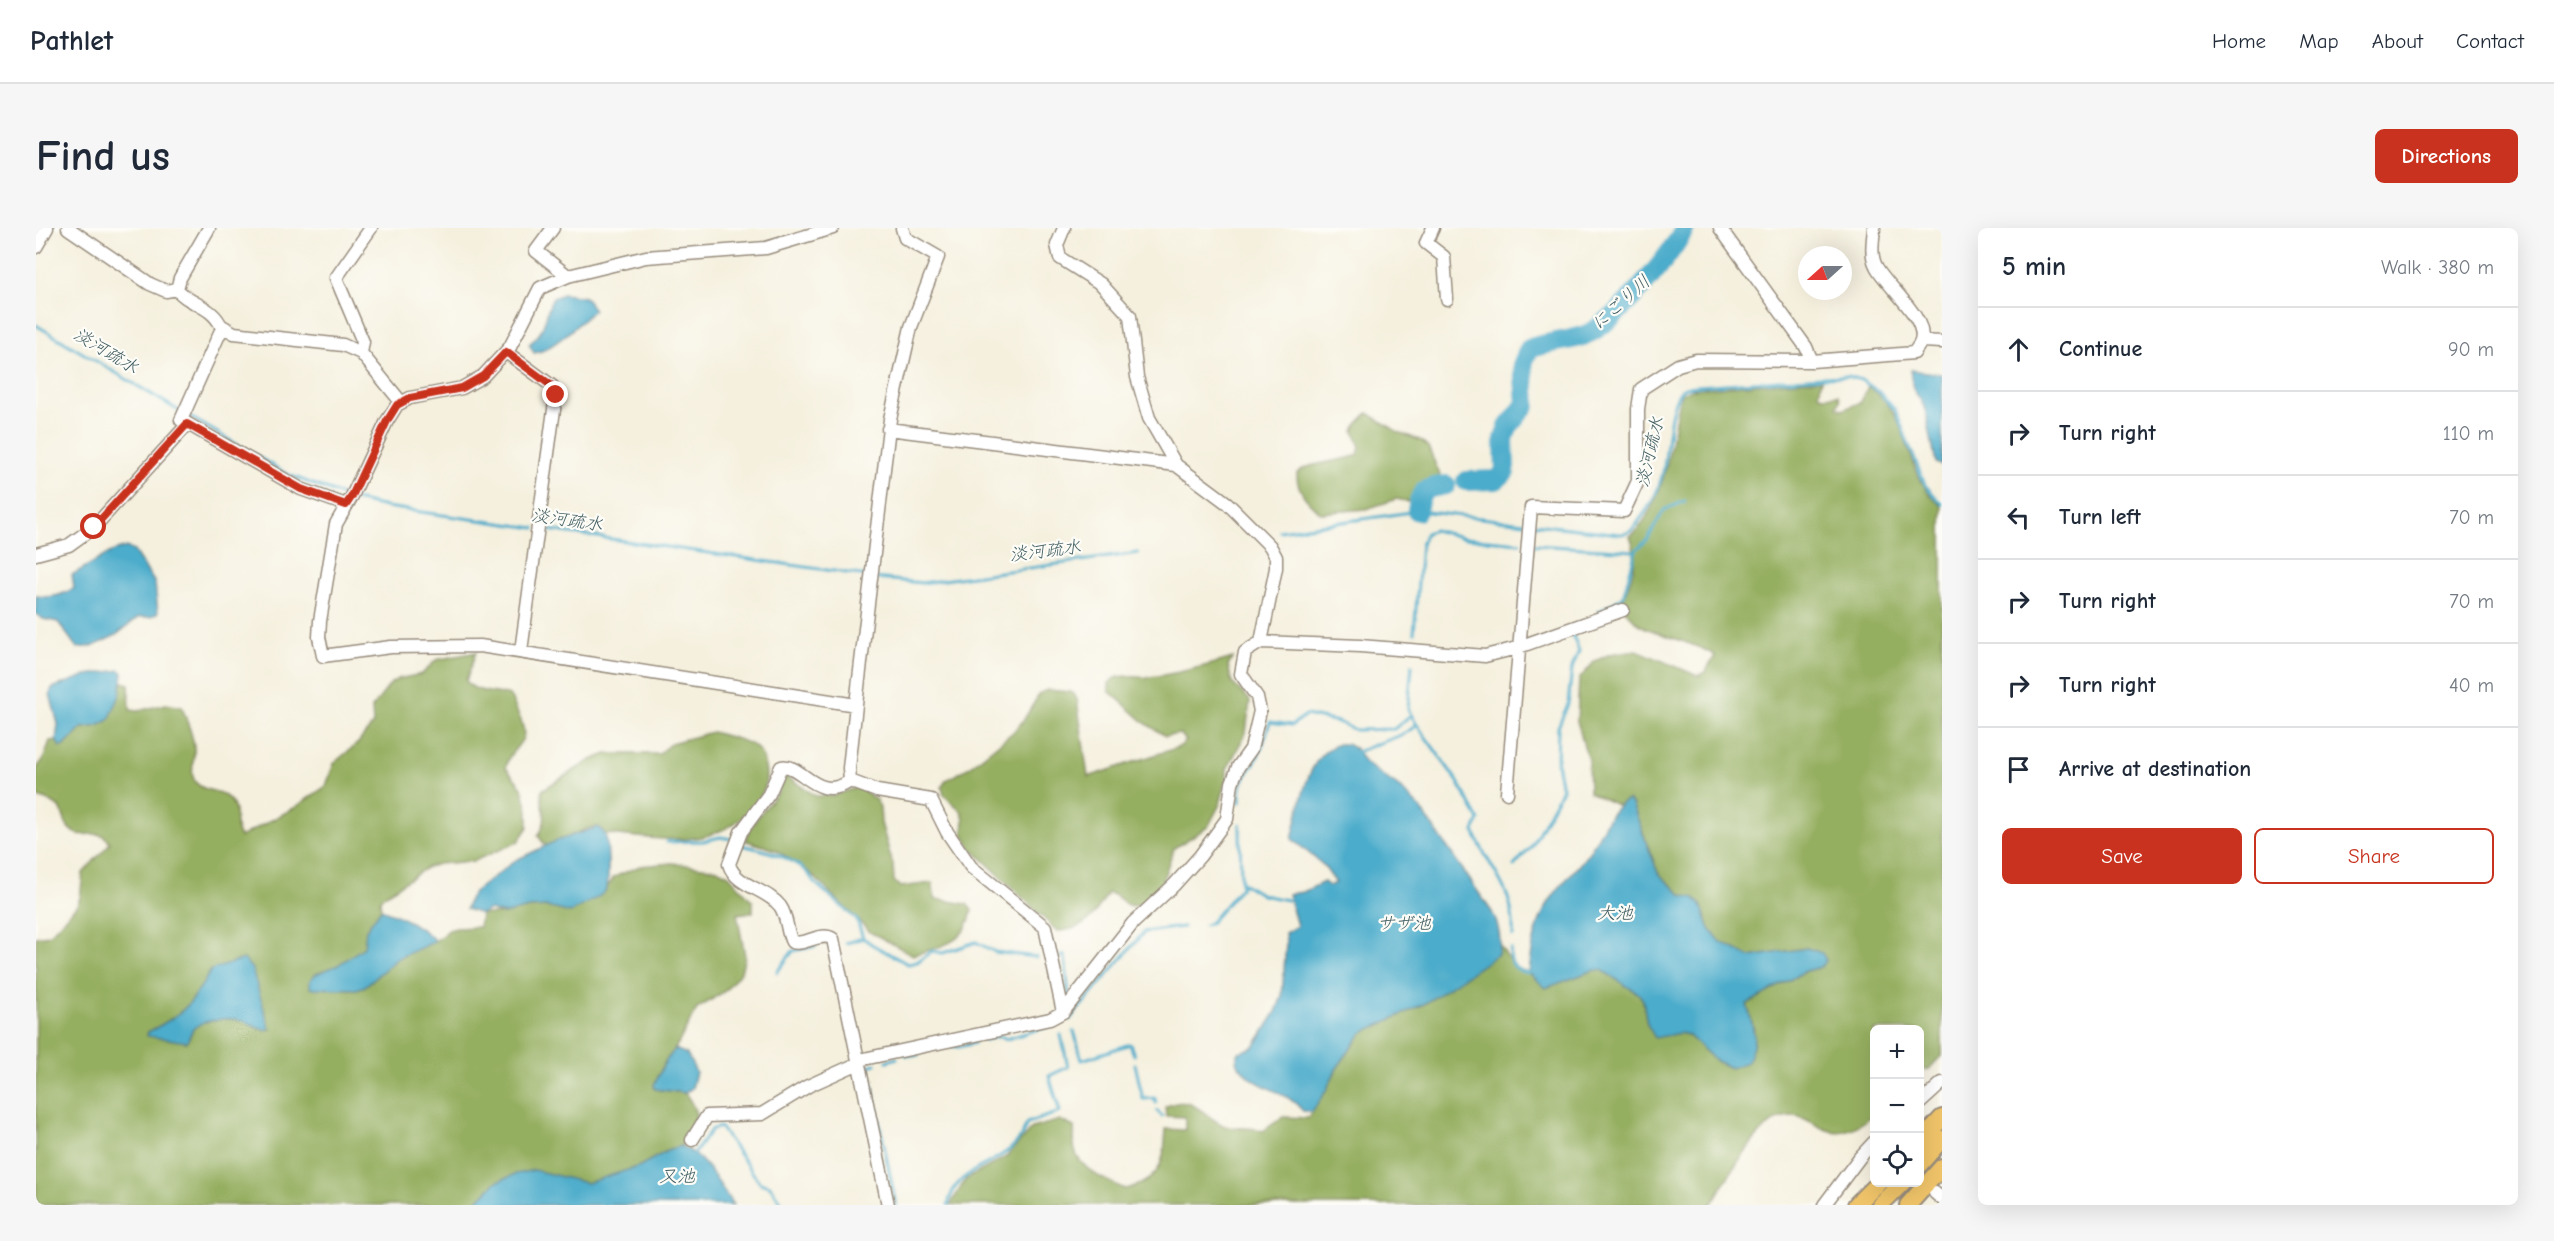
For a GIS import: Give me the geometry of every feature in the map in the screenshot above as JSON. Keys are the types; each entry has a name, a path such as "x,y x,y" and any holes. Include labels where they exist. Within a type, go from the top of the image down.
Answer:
{"highway":[{"path":"1924,1138 1942,1119"},
{"path":"1924,1159 1942,1139"},
{"path":"1908,1205 1942,1167"},
{"path":"1856,1205 1874,1187"},
{"path":"1880,1205 1898,1187"}],"street":[{"path":"36,247 47,228"},
{"path":"68,228 150,284 166,291 177,289"},
{"path":"209,228 180,278 177,289 180,294 208,310 222,326 234,333 343,345 362,353 401,402"},
{"path":"362,353 363,342 336,278 370,228"},
{"path":"554,228 536,251 568,276"},
{"path":"833,228 766,248 646,257 568,276 540,288 506,352 483,376 462,388 401,402 389,416 336,524 322,600 319,631 323,656 391,647 480,646 856,705"},
{"path":"850,781 849,768 888,429 911,327 938,257 905,238 902,228"},
{"path":"1064,228 1057,245 1060,258 1101,284 1130,316 1137,377 1149,418 1176,465"},
{"path":"1433,228 1426,243 1444,257 1447,299"},
{"path":"1720,228 1806,347 1812,361"},
{"path":"1507,793 1531,507 1624,511 1638,480 1638,409 1641,389 1678,365 1696,360 1812,361 1901,356 1914,353 1922,341 1916,314 1899,297 1875,265 1874,228"},
{"path":"36,555 69,545 94,527 184,417 222,326"},
{"path":"1922,341 1942,342"},
{"path":"506,352 552,386 556,393 521,651"},
{"path":"184,417 301,489 349,501"},
{"path":"888,429 1176,465 1227,503 1270,546 1276,557 1276,568 1261,642"},
{"path":"692,1140 707,1116 762,1114 808,1086 859,1061 1050,1019 1063,1012 1133,922 1174,885 1200,856 1227,819 1232,783 1238,767 1251,749 1260,711 1257,697 1241,674 1245,652 1261,642 1360,645 1485,656 1519,647 1623,610"},
{"path":"850,781 841,786 825,787 807,779 790,767 781,767 769,795 741,832 729,864 732,871 741,879 769,896 780,907 792,942 800,944 826,936 833,939 888,1205"},
{"path":"850,781 876,791 931,800 947,832 971,867 1045,927 1063,1012"},
{"path":"1924,1099 1942,1083"},
{"path":"1824,1205 1870,1147"}],"green space":[{"path":"1822,379 1819,394 1838,395 1840,400 1837,407 1843,410 1861,402 1868,386 1894,413 1920,479 1929,493 1942,506 1942,1055 1929,1069 1924,1070 1924,1025 1870,1025 1870,1117 1857,1126 1843,1131 1821,1128 1803,1118 1793,1116 1781,1118 1771,1124 1751,1144 1711,1205 950,1205 966,1179 1006,1157 1032,1128 1060,1120 1074,1127 1075,1151 1083,1164 1096,1175 1125,1189 1146,1181 1158,1168 1164,1151 1166,1129 1185,1130 1185,1117 1166,1116 1165,1107 1175,1103 1191,1104 1225,1126 1234,1128 1263,1131 1283,1117 1308,1118 1326,1091 1337,1068 1362,1033 1424,1004 1497,954 1500,946 1514,967 1529,973 1546,988 1594,970 1602,970 1639,994 1643,1000 1647,1024 1655,1037 1680,1033 1688,1035 1716,1061 1731,1068 1754,1030 1747,1004 1805,971 1821,967 1807,948 1750,957 1721,942 1710,929 1701,905 1682,895 1658,873 1632,804 1623,802 1619,806 1589,792 1588,760 1577,721 1579,679 1595,661 1610,654 1637,650 1698,676 1705,672 1715,656 1703,649 1644,627 1620,605 1633,571 1634,554 1630,536 1643,522 1658,494 1667,464 1679,400 1682,393 1691,389"},
{"path":"1368,413 1398,432 1422,441 1428,447 1440,475 1425,506 1397,499 1366,509 1321,513 1304,496 1298,485 1297,473 1317,464 1358,455 1360,447 1354,431 1357,424"},
{"path":"476,652 466,681 480,690 510,696 524,733 521,742 510,755 506,768 522,787 528,810 528,827 518,842 474,861 438,864 426,868 383,896 380,900 381,909 366,930 365,947 338,965 316,974 310,988 357,989 365,986 398,958 435,941 449,930 479,927 481,914 504,914 529,908 548,907 563,911 577,908 605,891 614,877 640,866 672,863 717,869 729,875 753,902 753,912 737,914 745,956 741,972 725,991 697,1009 654,1085 655,1089 685,1093 691,1102 696,1120 681,1146 640,1166 587,1184 564,1179 496,1182 473,1205 36,1205 36,937 49,935 77,905 83,873 110,843 101,835 82,835 72,831 67,827 59,808 36,796 36,769 43,760 50,741 56,740 60,747 64,746 82,728 98,726 109,720 123,682 129,684 130,710 138,711 166,704 182,707 193,742 193,778 200,786 220,793 232,803 236,829 240,837 294,808 326,786 334,763 358,743 373,724 372,708 391,683 398,679 422,674 436,660","holes":["192,1003 270,1029 259,1029 248,1022 225,1019 198,1025 193,1029 187,1042 148,1032 173,1020"]},
{"path":"1233,658 1228,666 1232,683 1250,700 1246,733 1227,769 1227,779 1220,804 1208,827 1174,848 1157,895 1150,901 1134,906 1127,905 1115,895 1108,893 1093,915 1082,925 1057,931 971,848 963,835 962,812 944,795 942,787 946,780 968,768 1013,732 1023,721 1040,693 1047,690 1071,692 1077,699 1088,777 1179,747 1186,741 1181,734 1165,736 1145,723 1109,691 1109,683 1118,677 1170,674"},
{"path":"712,732 751,744 759,751 764,762 766,780 763,792 748,813 737,822 713,834 689,839 605,834 598,827 589,828 546,846 538,836 545,816 542,790 591,760 607,754 659,754 671,743"},
{"path":"781,773 816,796 832,796 855,788 863,790 876,800 880,807 881,823 893,865 894,881 900,887 932,883 935,899 967,904 972,910 969,921 958,937 943,946 913,955 870,932 809,872 796,863 776,850 744,840 756,819 779,791"}],"water":[{"path":"563,294 585,297 594,310 557,342 534,353 529,344 542,328 553,298"},
{"path":"1910,370 1942,374 1942,466 1936,463 1926,413 1913,389"},
{"path":"126,547 134,551 155,583 158,613 151,617 139,617 116,635 94,646 77,648 58,622 43,619 36,614 36,596 56,596 69,591 74,588 72,575 111,552"},
{"path":"120,670 123,673 120,695 109,720 98,726 82,728 64,746 60,747 56,740 58,724 50,694 52,688 87,675"},
{"name":"サザ池","path":"1339,744 1347,744 1356,749 1365,763 1399,787 1421,809 1492,912 1498,927 1500,943 1498,954 1424,1004 1362,1033 1337,1068 1312,1112 1303,1111 1287,1097 1260,1084 1236,1061 1239,1052 1254,1047 1276,1012 1282,996 1285,933 1297,926 1288,894 1303,892 1324,882 1329,886 1336,883 1323,865 1292,839 1301,799 1311,771 1318,759"},
{"name":"大池","path":"1628,800 1632,804 1658,873 1682,895 1695,898 1701,905 1710,929 1721,942 1750,957 1807,948 1822,953 1826,960 1821,967 1805,971 1747,1004 1754,1040 1747,1062 1731,1068 1716,1061 1688,1035 1680,1033 1655,1038 1647,1024 1643,1000 1639,994 1602,970 1594,970 1546,988 1529,973 1535,936 1547,906 1592,848 1616,808"},
{"path":"598,827 605,834 608,853 607,886 599,897 571,913 547,907 529,908 504,914 489,910 481,914 466,909 474,892 516,860 556,841"},
{"path":"381,909 410,922 436,941 398,958 365,986 357,989 310,988 310,980 316,974 338,965 364,947 366,930"},
{"path":"244,959 252,969 270,1029 259,1028 244,1021 225,1019 198,1025 193,1029 187,1042 147,1036 148,1032 179,1014 186,1007 211,970"},
{"path":"675,1049 687,1054 696,1072 692,1088 685,1093 655,1089 654,1085 665,1062"},
{"name":"又池","path":"681,1146 697,1156 717,1180 733,1205 473,1205 496,1182 516,1174 534,1170 587,1183 640,1166"}],"waterway":[{"name":"にごり川","path":"1466,481 1496,480 1505,472 1504,439 1508,427 1526,404 1523,363 1529,349 1583,336 1596,329 1640,289 1667,256 1685,228"},
{"name":"淡河疏水","path":"36,325 181,412"},
{"name":"淡河疏水","path":"1534,524 1620,534 1633,529 1654,498 1664,467 1671,415 1679,393 1685,387 1822,377 1848,376 1861,380 1878,391 1895,410 1925,485 1942,504"},
{"name":"淡河疏水","path":"187,415 287,474 346,497"},
{"name":"にごり川","path":"1417,511 1420,498 1425,491 1446,485"},
{"name":"淡河疏水","path":"355,500 386,507 535,528"},
{"path":"1598,612 1623,597 1636,550 1647,540 1664,510 1685,501"},
{"name":"淡河疏水","path":"1280,531 1418,511 1525,523"},
{"name":"淡河疏水","path":"542,529 868,576"},
{"path":"1414,633 1421,544 1426,533 1434,530 1465,538 1520,543"},
{"path":"1534,545 1635,551"},
{"name":"淡河疏水","path":"874,578 922,583 1138,553"},
{"path":"1514,866 1531,847 1562,789 1557,763 1558,727 1568,704 1572,668 1579,651 1572,633"},
{"path":"1412,665 1408,709 1458,782 1479,820 1474,831 1506,892 1513,919 1513,936"},
{"path":"1240,802 1243,781 1259,754 1270,722 1292,725 1306,715 1338,722 1355,730 1394,729 1411,715"},
{"path":"1358,752 1403,734 1417,725"},
{"path":"1205,925 1211,922 1241,887 1240,824"},
{"path":"667,842 703,841 720,837 732,839"},
{"path":"741,845 792,861 857,920 863,938 908,964 917,962 932,951 943,953 976,942 995,952 1036,957"},
{"path":"1241,882 1262,895 1287,900"},
{"path":"1070,1019 1144,932 1183,927"},
{"path":"846,943 863,938"},
{"path":"777,972 793,951 816,946"},
{"path":"1511,949 1514,966 1529,973"},
{"path":"1061,956 1065,956 1069,998"},
{"path":"985,1040 998,1036 1007,1039 1058,1023"},
{"path":"1074,1031 1082,1060 1130,1044 1134,1055"},
{"path":"948,1205 953,1190 962,1179 1010,1149 1020,1138 1027,1123 1060,1112 1049,1076 1068,1067 1061,1035"},
{"path":"952,1046 959,1047 974,1043"},
{"path":"906,1055 918,1055"},
{"path":"887,1061 897,1058"},
{"path":"876,1064 868,1066 896,1205"},
{"path":"1135,1064 1143,1099 1155,1098 1156,1103"},
{"path":"1157,1111 1162,1116"},
{"path":"694,1154 711,1130 720,1127 760,1183 770,1186 783,1205"}],"route":[{"path":"94,527 187,424 283,480 346,505 389,416 395,406 401,402 419,396 462,388 483,376 506,352 552,386 556,395"}]}
